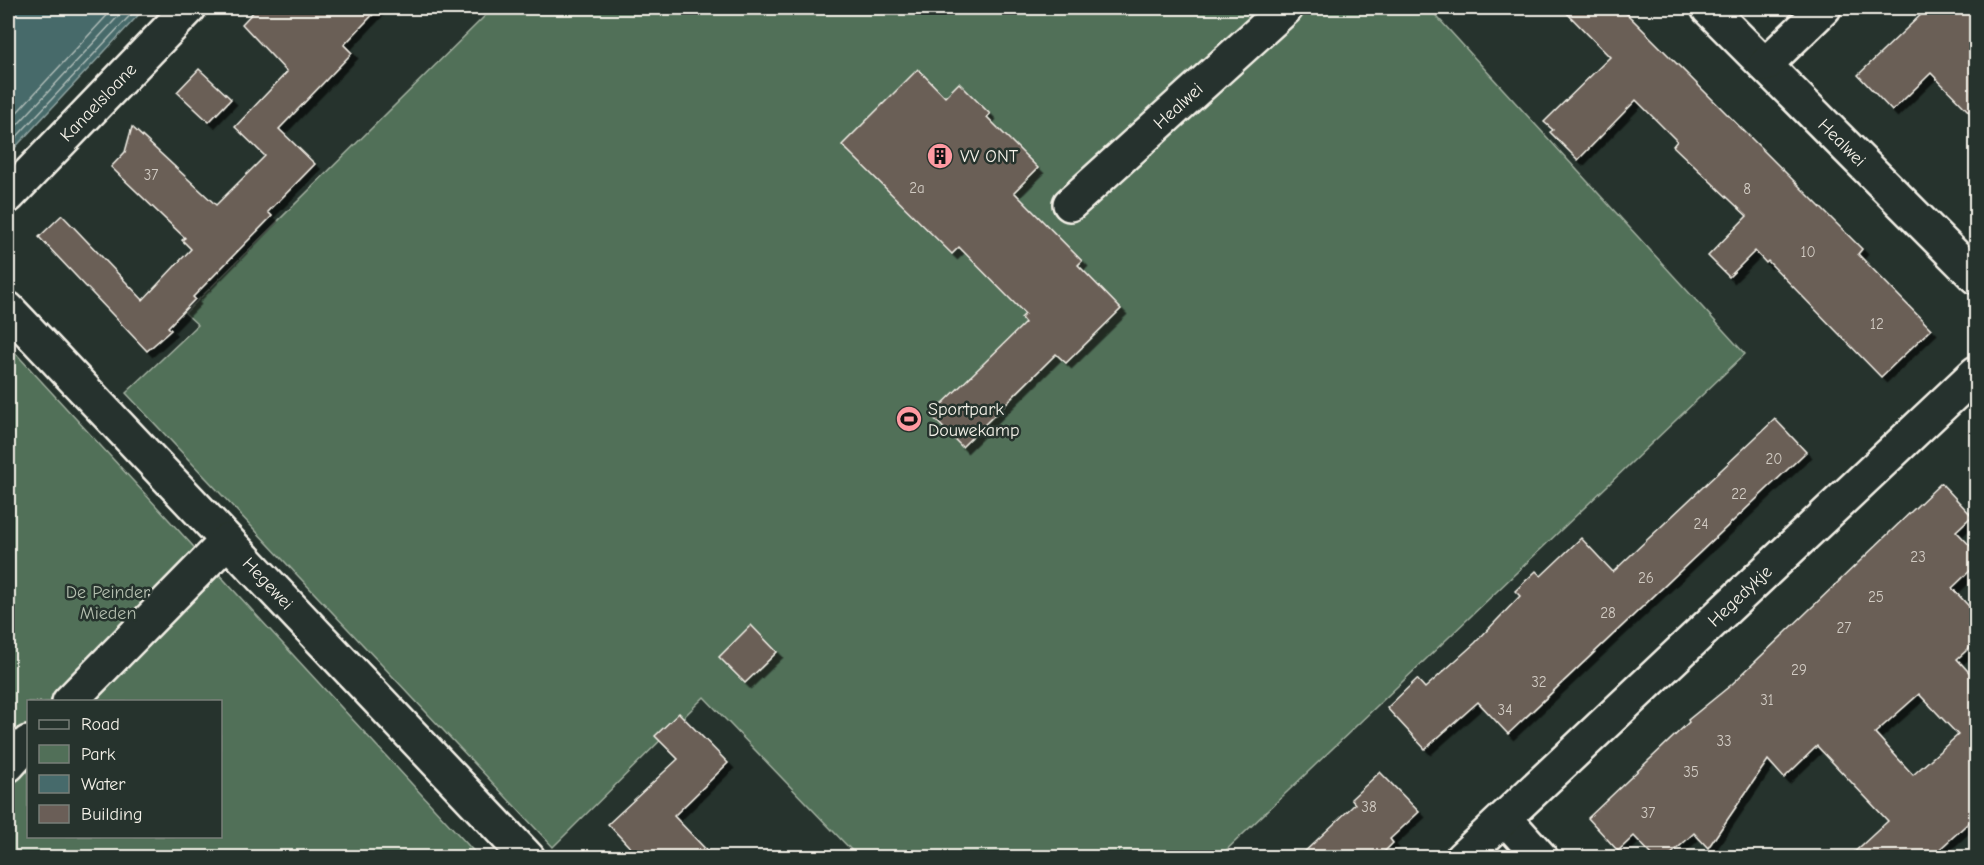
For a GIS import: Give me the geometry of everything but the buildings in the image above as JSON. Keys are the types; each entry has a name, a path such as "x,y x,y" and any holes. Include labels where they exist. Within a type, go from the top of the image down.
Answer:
{"street":[{"name":"Kanaelsloane","path":"8,196 189,8"},
{"name":"Healwei","path":"1070,204 1286,8"},
{"name":"Healwei","path":"1708,8 1977,277"},
{"path":"1765,65 1824,8"},
{"name":"Hegewei","path":"8,309 528,858"},
{"name":"Hegedykje","path":"1462,858 1977,373"},
{"path":"71,700 227,541"},
{"path":"8,765 27,744"},
{"path":"1505,818 1542,858"}],"green space":[{"name":"Sportpark Douwekamp","path":"493,8 1429,8 1745,354 1218,858 858,857 704,697 553,847 126,393 198,325 185,313"},
{"name":"De Peinder Mieden","path":"8,345 479,857 8,857"}],"water":[{"path":"8,8 145,8 8,155"}],"place":[{"name":"VV ONT","path":"940,156"},
{"name":"Sportpark Douwekamp","path":"909,419"}]}
